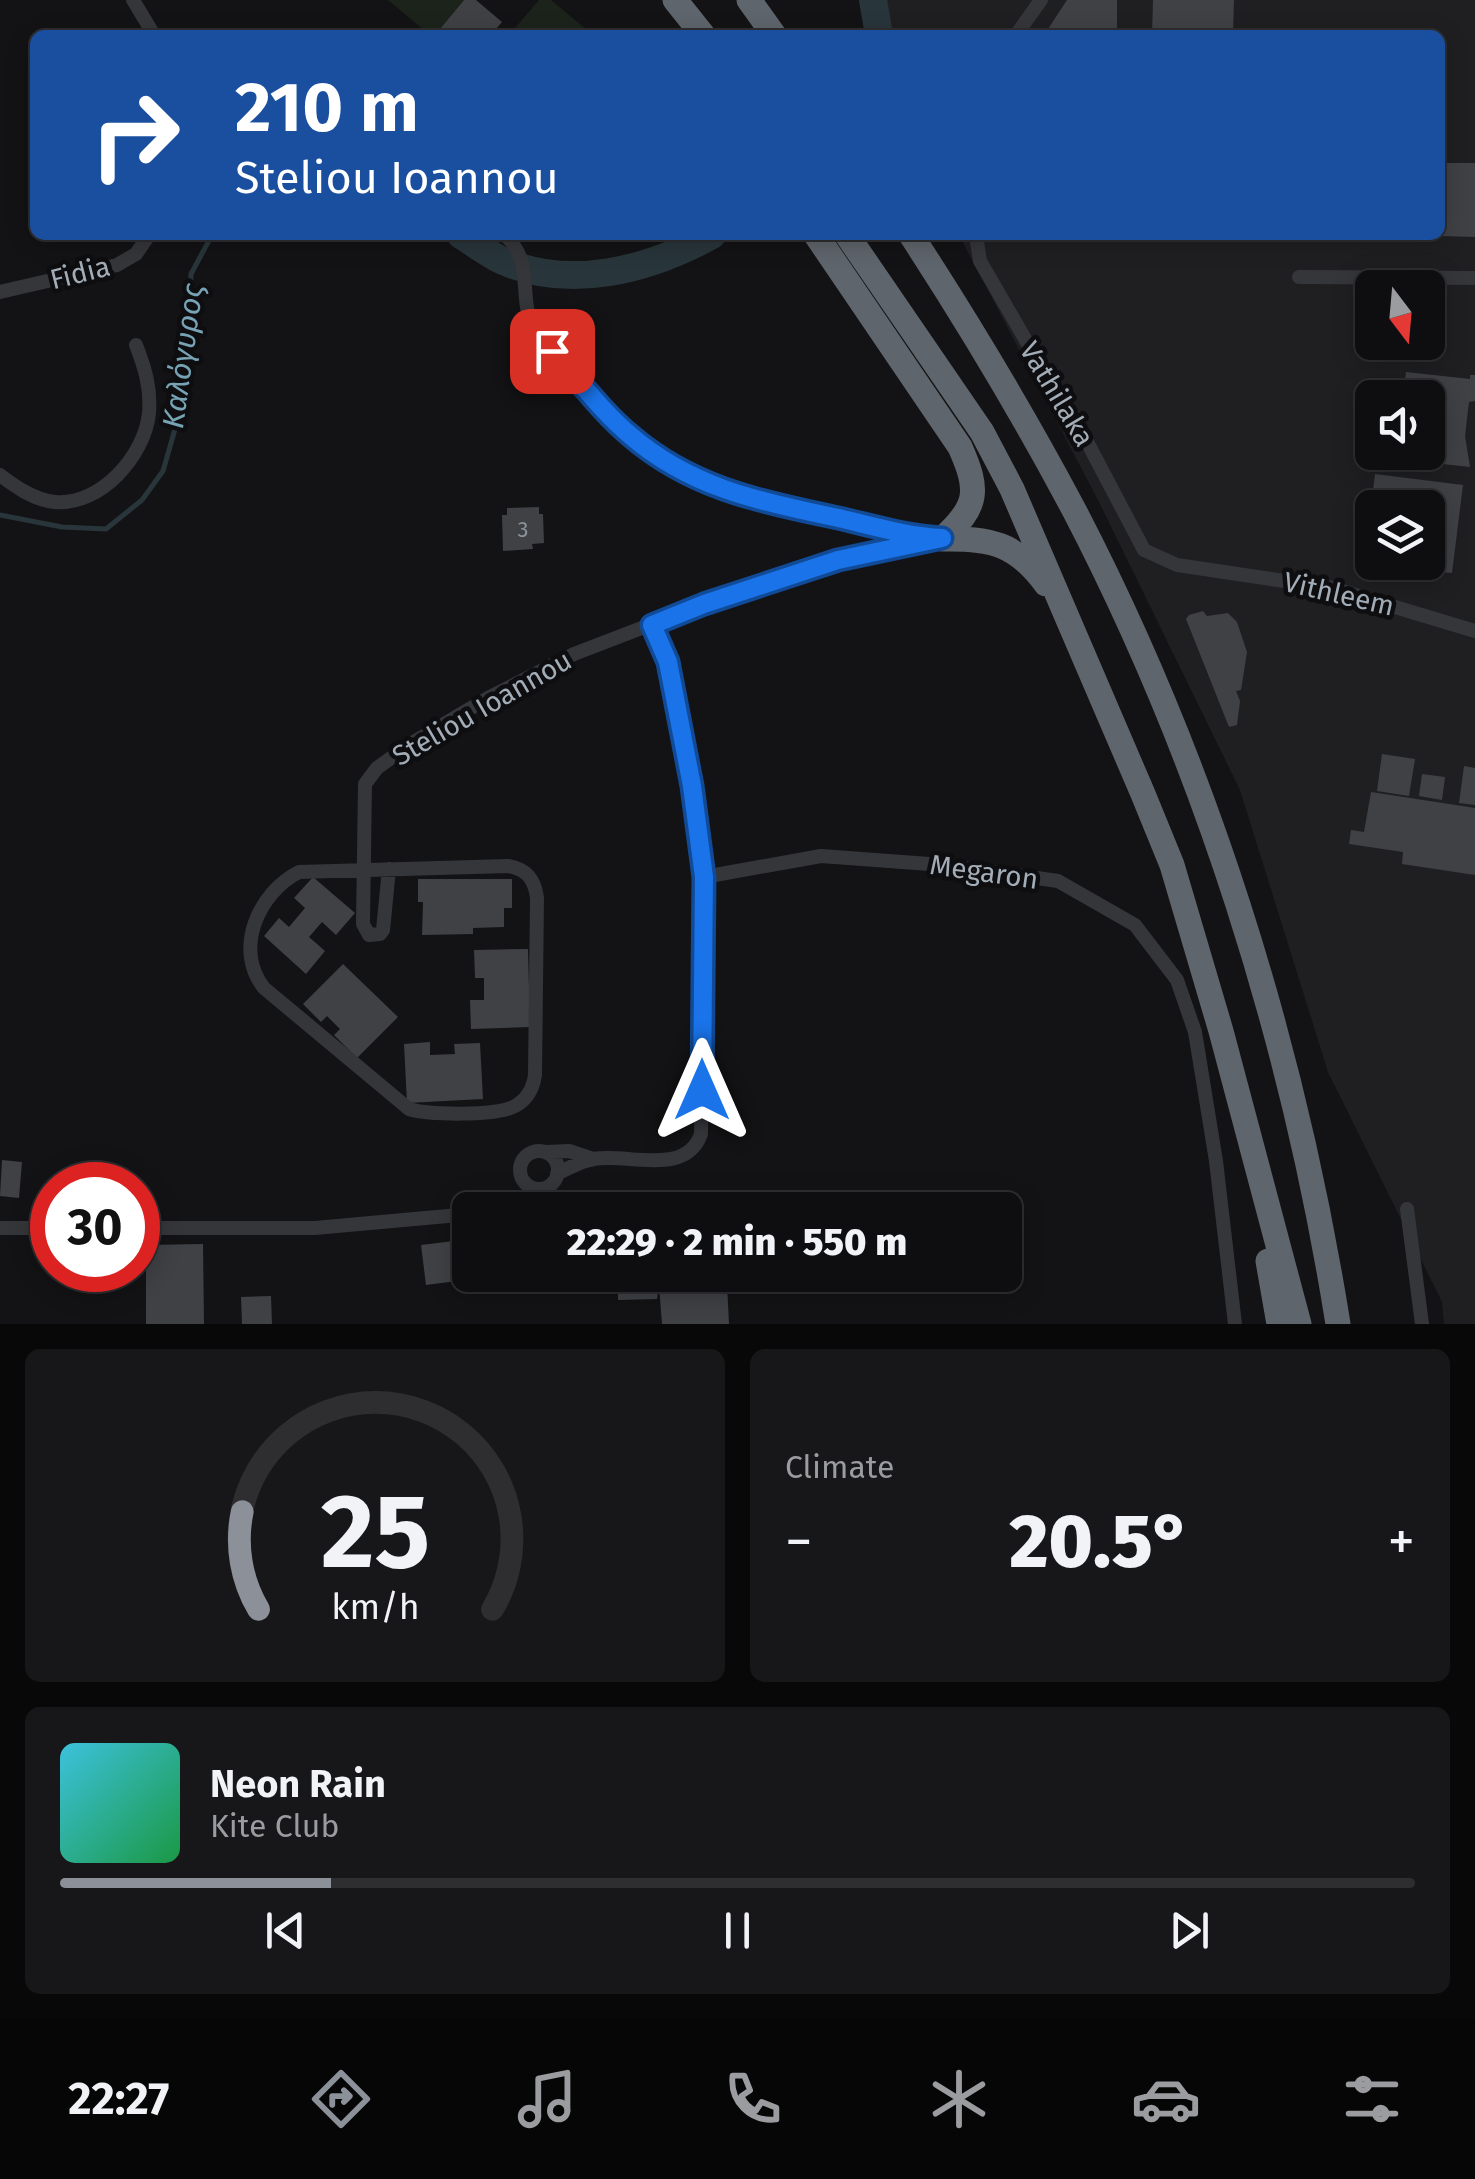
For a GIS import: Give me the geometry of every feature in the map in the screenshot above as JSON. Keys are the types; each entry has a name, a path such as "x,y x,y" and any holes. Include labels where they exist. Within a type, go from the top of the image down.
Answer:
{"highway":[{"path":"662,0 682,30"},
{"path":"675,0 701,30"},
{"path":"684,0 702,30"},
{"path":"750,0 771,30"},
{"path":"770,0 790,30"},
{"path":"819,240 960,447 975,480 972,502 958,525 942,538"},
{"path":"850,240 982,432 1029,524 1172,865 1299,1324"},
{"path":"914,240 982,344 1074,511"},
{"path":"933,240 1019,381 1074,511 1132,631 1211,827 1289,1081 1338,1324"},
{"path":"942,538 989,540 1006,546 1037,571 1066,612"},
{"path":"1238,1094 1245,1151 1279,1324"}],"street":[{"path":"133,0 151,30"},
{"path":"1019,30 1040,0"},
{"name":"Fidia","path":"0,292 117,265 136,254 146,240"},
{"path":"508,240 524,264 528,307 538,334 617,424 666,464 747,498 912,537 942,538"},
{"name":"Vathilaka","path":"977,240 980,260 1074,417 1144,550"},
{"path":"1298,278 1475,278"},
{"path":"0,474 31,494 58,502 84,497 117,475 139,447 149,415 147,375 136,345"},
{"name":"Steliou Ioannou","path":"390,869 384,928 372,936 363,924 362,793 377,768 412,743 531,674 574,654 704,604 838,560 942,538"},
{"name":"Vithleem","path":"1144,550 1177,564 1332,588 1475,630"},
{"path":"593,1159 557,1174 550,1185 539,1188 527,1184 520,1168 530,1153 546,1152 569,1151 593,1159 676,1159 691,1152 702,1126 704,877 692,786 668,662 652,625"},
{"name":"Megaron","path":"704,877 821,856 943,864 1058,882 1135,925 1177,980 1195,1032 1216,1161 1235,1324"},
{"path":"508,866 521,870 534,884 535,1075 531,1090 515,1106 502,1110 409,1109 259,982 253,966 255,914 286,880 299,872 390,869 508,866"},
{"path":"546,1152 556,1162 557,1174"},
{"path":"539,1188 539,1192"},
{"path":"1407,1209 1422,1324"},
{"path":"160,1228 315,1228 452,1216"},
{"path":"0,1228 30,1228"}],"shaded area":[{"path":"388,0 464,0 439,30 424,30"},
{"path":"539,0 551,0 587,30 513,30"},
{"path":"884,0 1475,0 1475,1324 1444,1324 1442,1302 1328,1072 1240,790 1100,504 962,240 1445,240 1445,30 887,30"}],"building":[{"path":"464,0 476,0 502,22 495,30 439,30"},
{"path":"1067,0 1117,0 1117,30 1047,30"},
{"path":"1153,0 1234,0 1233,30 1152,30"},
{"path":"1445,163 1475,163 1475,237 1445,236"},
{"path":"1406,372 1470,379 1470,375 1475,375 1475,401 1469,402 1465,436 1470,467 1445,464 1445,380 1405,380"},
{"path":"1375,474 1463,485 1452,573 1445,572 1445,490 1373,490"},
{"path":"539,507 544,543 532,544 533,549 503,551 502,515 507,515 507,508"},
{"path":"1203,611 1207,616 1228,613 1237,622 1247,652 1241,690 1236,691 1240,701 1237,725 1229,727 1186,619"},
{"path":"1382,754 1415,759 1409,796 1377,791"},
{"path":"1464,766 1475,768 1475,805 1459,803"},
{"path":"1422,774 1445,777 1442,800 1419,796"},
{"path":"1371,792 1475,808 1475,875 1402,864 1403,852 1349,844 1351,830 1364,832"},
{"path":"313,877 355,913 336,935 322,922 309,937 325,951 306,974 264,936 279,918 289,927 305,908 294,898"},
{"path":"418,879 512,879 512,908 504,908 504,927 473,928 473,934 422,935 423,902 418,902"},
{"path":"528,949 530,1027 471,1029 470,1000 484,1000 484,978 475,978 474,950"},
{"path":"343,964 398,1017 357,1058 334,1035 340,1029 327,1016 321,1022 303,1004"},
{"path":"430,1042 430,1055 455,1054 454,1044 480,1043 483,1099 407,1103 404,1044"},
{"path":"2,1160 22,1162 19,1198 0,1196"},
{"path":"452,1241 452,1282 426,1285 421,1245"},
{"path":"203,1244 204,1324 146,1324 146,1292 160,1292 160,1245"},
{"path":"618,1292 658,1292 657,1299 618,1300"},
{"path":"660,1292 727,1292 729,1324 662,1324"},
{"path":"271,1296 272,1324 242,1324 241,1297"}],"waterway":[{"name":"Καλόγυρος","path":"873,0 878,30"},
{"name":"Καλόγυρος","path":"0,515 62,527 106,529 142,500 163,471 179,415 189,344 191,274 209,240"},
{"name":"Καλόγυρος","path":"469,240 501,260 527,269 581,275 635,266 702,240"}],"route":[{"path":"552,351 617,424 666,464 721,490 780,506 912,537 942,538 838,560 652,625 668,662 692,786 704,877 702,1090"}]}
